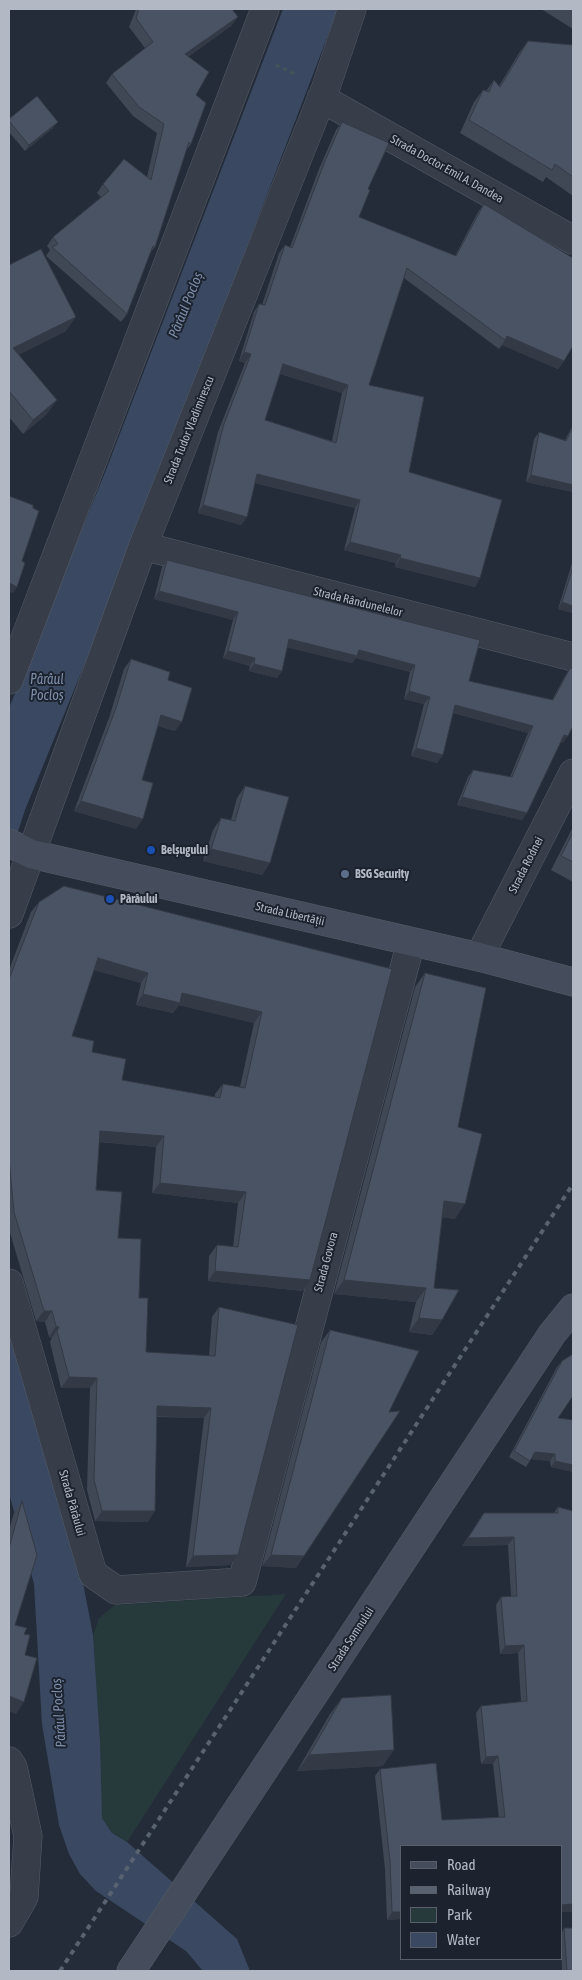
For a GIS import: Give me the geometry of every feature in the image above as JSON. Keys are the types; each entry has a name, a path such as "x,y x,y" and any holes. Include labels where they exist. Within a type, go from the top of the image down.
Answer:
{"main road":[{"name":"Strada Libertății","path":"19,849 479,957 573,982"},
{"name":"Strada Somnului","path":"131,1971 552,1334 573,1308"}],"street":[{"path":"9,680 265,9"},
{"name":"Strada Tudor Vladimirescu","path":"19,849 143,546 321,98 352,9"},
{"name":"Strada Doctor Emil A. Dandea","path":"321,98 573,240"},
{"name":"Strada Rândunelelor","path":"143,546 573,657"},
{"name":"Strada Rodnei","path":"479,957 573,773"},
{"path":"9,914 19,849"},
{"name":"Strada Govora","path":"242,1582 411,942"},
{"name":"Strada Pârâului","path":"9,1284 93,1574 116,1590 242,1582"},
{"path":"9,1761 13,1766 28,1836 24,1896 9,1924"}],"path":[{"path":"268,62 300,76"}],"green space":[{"path":"286,1594 127,1842 112,1833 102,1818 99,1797 100,1740 93,1635 99,1618 115,1605"}],"water":[{"name":"Pârâul Pocloș","path":"283,9 338,9 130,553 25,810 9,859 9,708 106,470"},
{"name":"Pârâul Pocloș","path":"9,1316 72,1533 93,1635 100,1740 102,1818 112,1833 127,1842 237,1939 250,1971 203,1971 186,1951 96,1891 80,1874 69,1854 59,1825 42,1724 34,1584 9,1493"}],"building":[{"path":"139,9 232,9 238,17 185,54 209,72 196,95 206,103 191,144 189,142 155,247 153,246 127,314 52,247 58,244 53,237 109,191 103,184 124,159 151,180 164,124 139,107 112,74 153,42 136,18"},
{"path":"528,41 573,45 573,177 555,164 552,170 469,120 483,90 489,92 494,80 500,87"},
{"path":"37,96 58,122 29,145 9,119"},
{"path":"342,122 389,143 368,189 370,190 359,217 456,256 484,204 573,258 573,346 564,361 507,336 505,340 407,268 369,385 424,397 409,472 502,500 480,578 400,558 401,555 350,542 360,500 257,474 247,517 203,505 224,424 251,354 244,352 259,304 265,305 285,245 292,248","holes":["283,364 348,385 336,443 265,420"]},
{"path":"41,249 76,317 13,348 57,400 33,420 9,391 9,265"},
{"path":"573,427 573,485 531,475 539,432 566,441"},
{"path":"9,496 33,505 33,508 39,511 22,561 25,563 17,587 9,583"},
{"path":"167,560 480,640 469,681 553,700 570,668 573,669 573,726 568,736 564,735 527,813 462,797 473,770 512,777 533,726 455,705 443,755 416,748 430,697 409,691 415,665 359,650 357,656 289,639 282,671 254,664 255,658 228,651 238,612 159,591"},
{"path":"573,567 573,606 562,602"},
{"path":"131,659 170,672 168,680 192,688 182,722 161,715 142,780 153,783 143,819 81,801 116,708"},
{"path":"245,786 289,797 270,863 211,849 221,818 235,821"},
{"path":"573,832 573,862 561,856"},
{"path":"64,886 392,969 310,1280 215,1271 217,1245 238,1247 246,1192 160,1183 164,1136 100,1131 96,1190 122,1192 118,1238 141,1239 139,1298 148,1298 146,1352 215,1356 219,1307 298,1325 238,1555 193,1556 211,1408 157,1406 155,1511 102,1511 94,1480 97,1378 69,1377 57,1331 59,1327 56,1326 52,1311 44,1311 14,1212 9,1159 9,979 39,902","holes":["98,958 148,973 143,994 180,1003 182,993 262,1012 245,1088 223,1084 220,1098 122,1080 126,1059 92,1052 94,1041 72,1036"]},
{"path":"425,973 486,988 458,1127 482,1134 465,1204 444,1201 434,1288 459,1290 442,1320 419,1318 426,1288 344,1280"},
{"path":"330,1330 419,1351 389,1412 400,1411 304,1556 271,1555"},
{"path":"573,1354 573,1396 558,1418 573,1420 573,1465 555,1461 555,1454 535,1452 530,1461 514,1451 562,1361"},
{"path":"22,1501 37,1555 15,1625 27,1628 24,1634 30,1635 25,1655 37,1658 24,1702 9,1696 9,1548"},
{"path":"558,1507 573,1511 573,1904 562,1905 562,1845 400,1845 400,1912 392,1912 390,1861 380,1769 436,1763 442,1820 505,1817 498,1756 486,1757 481,1706 527,1701 524,1645 505,1646 501,1597 517,1596 514,1537 468,1538 484,1513 558,1513"},
{"path":"391,1695 394,1750 309,1755 342,1698"},
{"path":"564,1928 573,1928 573,1971 567,1971"}],"railway":[{"path":"60,1971 573,1184"}],"place":[{"name":"Belșugului","path":"151,850"},
{"name":"BSG Security","path":"345,874"},
{"name":"Pârâului","path":"110,899"}]}
